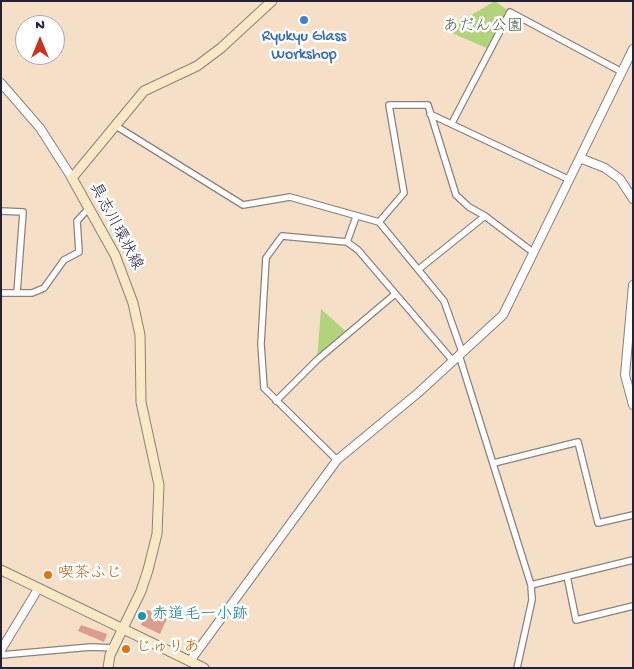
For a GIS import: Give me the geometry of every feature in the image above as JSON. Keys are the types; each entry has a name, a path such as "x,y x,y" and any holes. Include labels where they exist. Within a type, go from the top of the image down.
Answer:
{"main road":[{"name":"具志川環状線","path":"108,668 114,648 141,591 157,534 159,485 141,402 140,335 133,303 123,270 72,178 144,90 197,66 222,48 272,1"},
{"path":"1,570 204,668"}],"street":[{"path":"452,123 510,12 622,72"},
{"path":"190,661 337,460 453,361 503,315 633,49"},
{"path":"1,83 40,128 72,178"},
{"path":"379,222 404,193 388,105 428,105 456,195 469,207 485,216 534,253"},
{"path":"430,114 570,180"},
{"path":"116,126 243,205 290,197 379,222 444,301 530,585 532,600 517,668"},
{"path":"580,158 604,168 620,179 633,199"},
{"path":"1,294 32,293 44,288 64,260 79,252 77,222 89,208"},
{"path":"1,211 23,212 17,293"},
{"path":"419,269 485,216"},
{"path":"347,242 356,217"},
{"path":"337,460 264,388 261,344 266,258 282,236 347,242 358,250 453,361"},
{"path":"632,399 625,375 630,348 633,286"},
{"path":"276,401 317,360 395,294"},
{"path":"494,463 578,442 598,523 633,515"},
{"path":"530,585 633,560"},
{"path":"566,576 576,620 633,606"},
{"path":"1,650 38,589"},
{"path":"1,655 91,647 114,648"}],"green space":[{"name":"あだん公園","path":"495,1 510,12 491,50 452,33 458,23"},
{"path":"321,309 349,334 317,360"}],"building":[{"path":"147,610 168,616 160,634 141,625"},
{"path":"81,625 107,634 104,642 78,631"}],"place":[{"name":"Ryukyu Glass Workshop","path":"304,20"},
{"name":"喫茶ふじ","path":"48,575"},
{"name":"赤道毛一小跡","path":"142,616"},
{"name":"じゅりあ","path":"126,649"}]}
